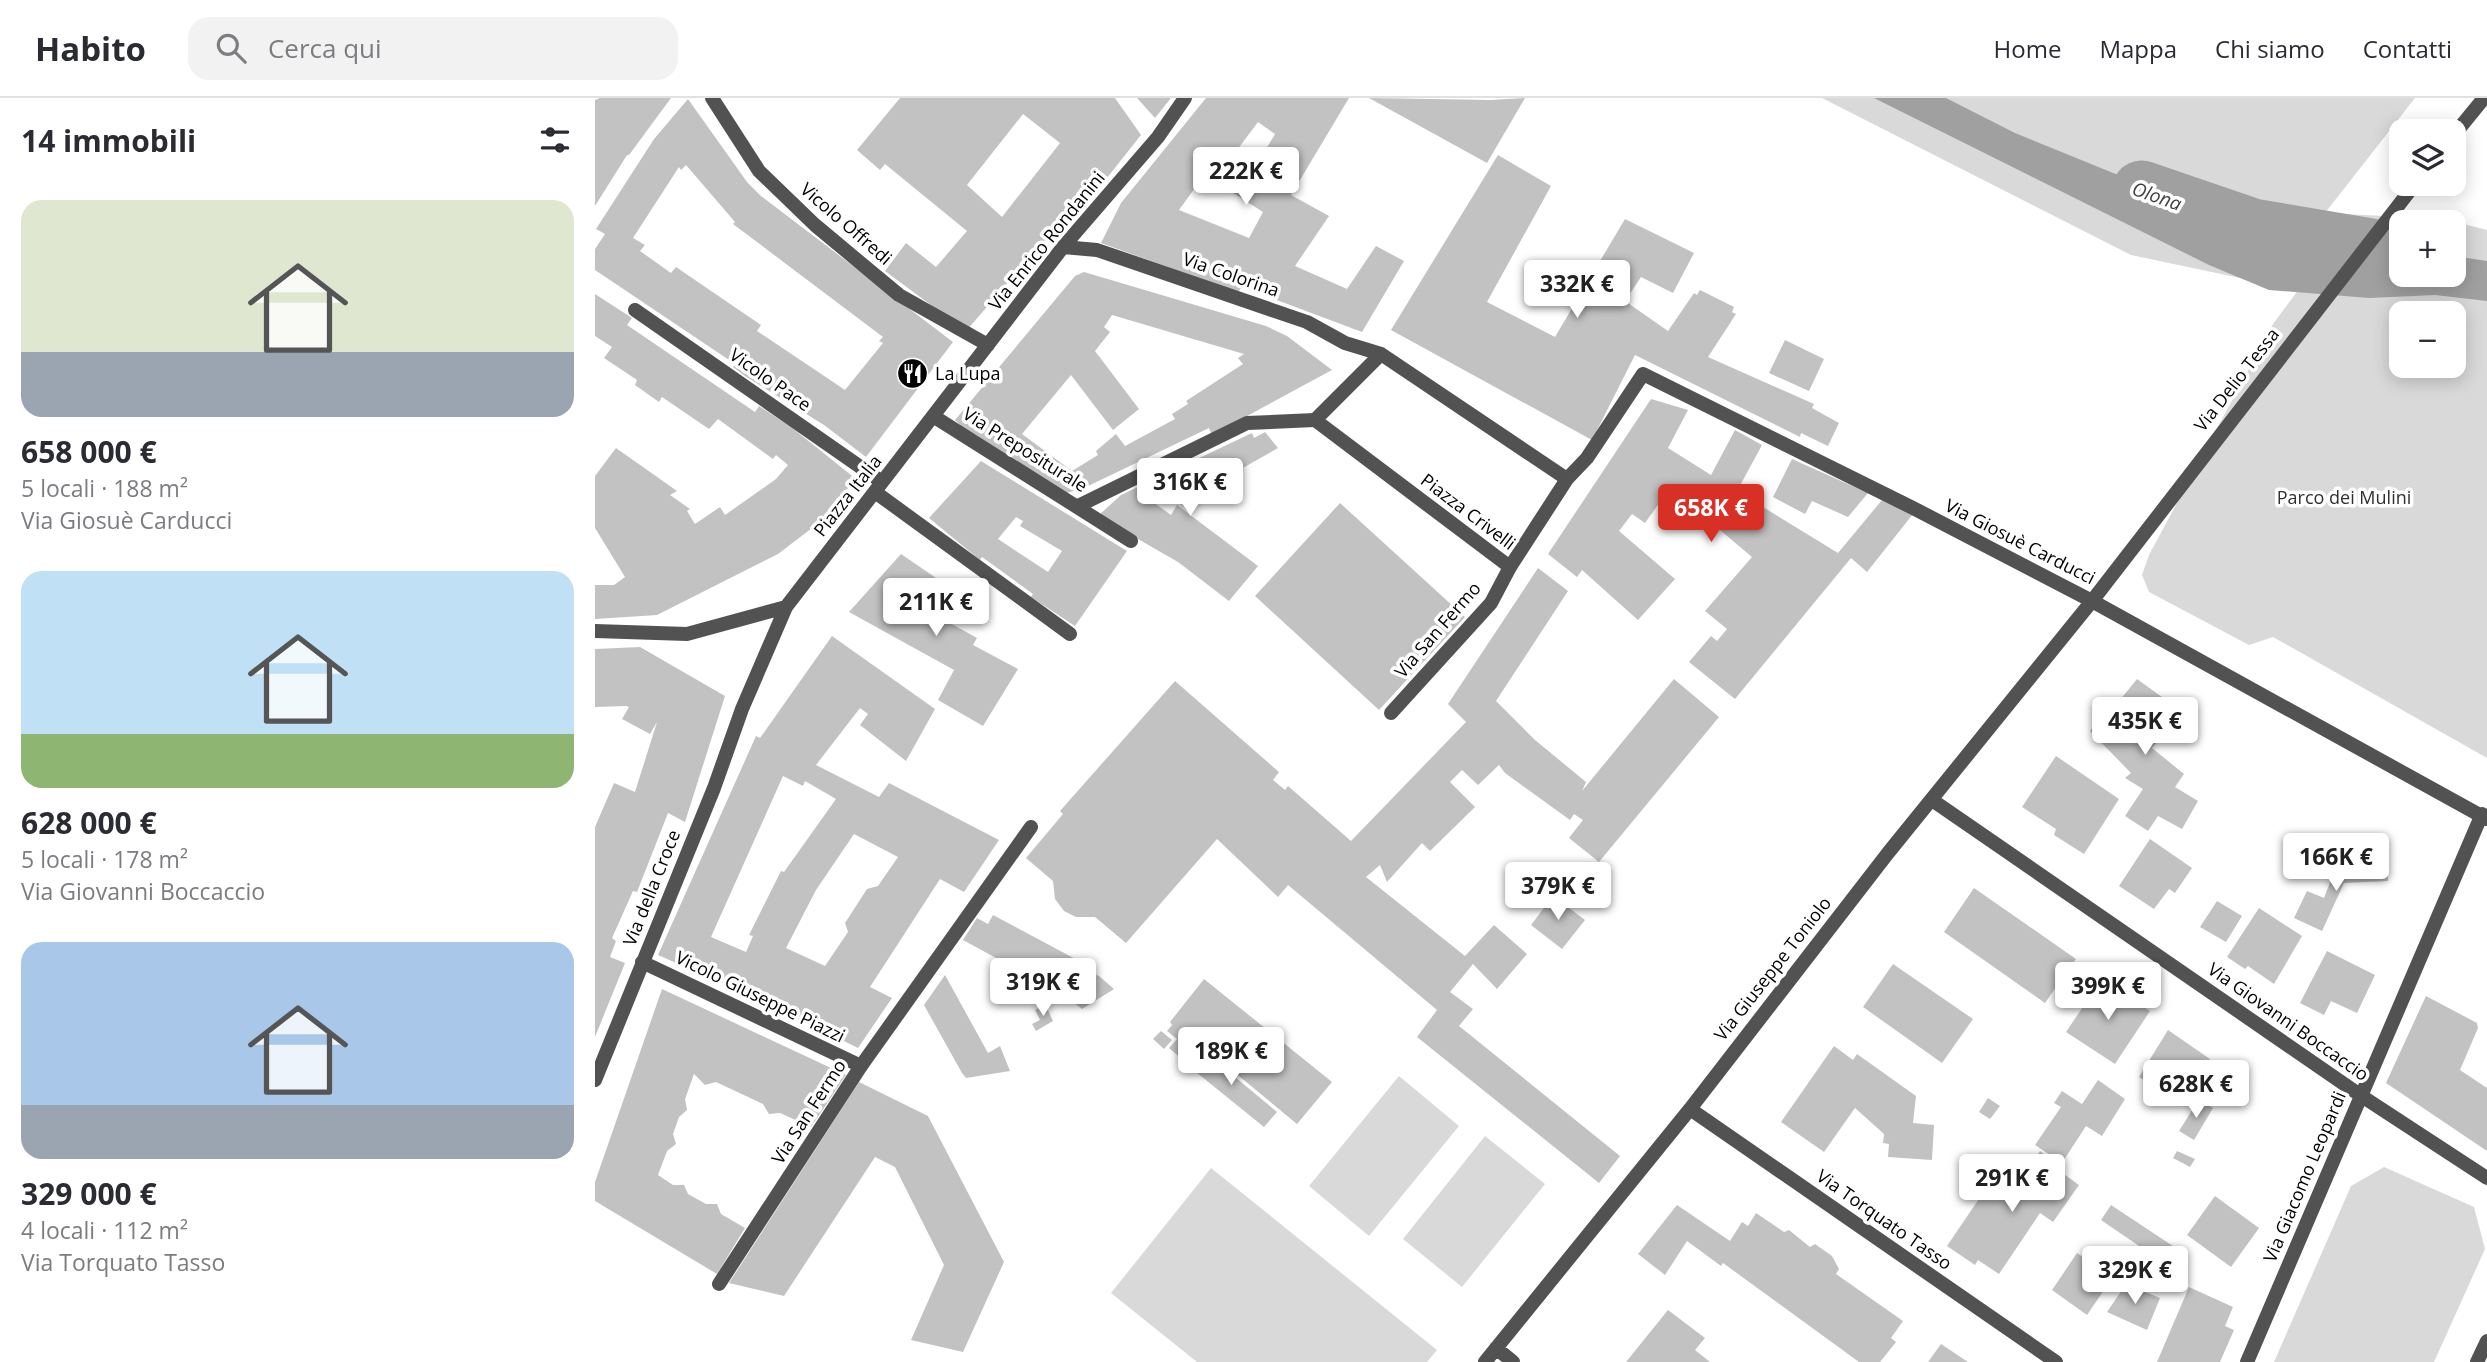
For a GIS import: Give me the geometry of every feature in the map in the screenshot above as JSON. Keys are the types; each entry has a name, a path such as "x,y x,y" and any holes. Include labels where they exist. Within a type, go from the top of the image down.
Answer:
{"street":[{"name":"Vicolo Offredi","path":"712,98 759,171 815,225 899,295 988,345"},
{"name":"Via Enrico Rondanini","path":"936,412 1063,247 1158,136 1185,98"},
{"path":"2466,120 2484,98"},
{"name":"Via Delio Tessa","path":"2092,601 2405,196"},
{"name":"Via Colorina","path":"1063,247 1110,254 1307,322 1345,344 1381,354"},
{"name":"Vicolo Pace","path":"635,310 878,487 1070,634"},
{"path":"1079,506 1247,423 1315,420 1381,354 1567,479"},
{"name":"Via Giosuè Carducci","path":"1567,479 1587,458 1643,374 1913,508 2092,601 2484,816"},
{"name":"Piazza Italia","path":"742,709 786,607 936,412"},
{"name":"Via Prepositurale","path":"936,412 1131,541"},
{"name":"Piazza Crivelli","path":"1315,420 1510,568 1567,479"},
{"name":"Via San Fermo","path":"1391,713 1491,603 1510,568"},
{"name":"Via Giuseppe Toniolo","path":"1485,1362 1690,1109 1774,997 2092,601"},
{"path":"595,631 687,634 786,607"},
{"name":"Via della Croce","path":"595,1080 714,788 742,709"},
{"name":"Via Giovanni Boccaccio","path":"1932,800 2360,1095 2487,1178"},
{"name":"Via Giacomo Leopardi","path":"2247,1362 2360,1095 2484,816"},
{"name":"Via San Fermo","path":"719,1284 861,1066 1031,827"},
{"name":"Vicolo Giuseppe Piazzi","path":"642,962 861,1066"},
{"name":"Via Torquato Tasso","path":"1690,1109 2056,1362"},
{"path":"2477,1362 2487,1341"},
{"path":"1496,1349 1513,1362"}],"green space":[{"name":"Parco dei Mulini","path":"1822,98 2415,98 2399,119 2389,119 2389,131 2325,213 2389,216 2389,287 2466,287 2466,225 2487,230 2487,758 2273,637 2249,645 2149,592 2142,575 2149,555 2273,324 2302,285 2278,286 2131,255"},
{"path":"1399,1076 1459,1126 1369,1236 1309,1186"},
{"path":"1485,1136 1545,1184 1462,1287 1403,1239"},
{"path":"2384,1167 2474,1207 2485,1249 2434,1362 2274,1362 2351,1186"},
{"path":"1211,1168 1437,1350 1427,1362 1197,1362 1111,1293"}],"water":[{"path":"1874,98 1946,98 2015,133 2283,242 2334,255 2389,251 2389,287 2466,287 2466,258 2487,261 2487,301 2435,295 2369,298 2269,290 2209,265"}],"building":[{"path":"671,98 627,155 595,206 595,100"},
{"path":"900,98 1115,98 1141,135 1064,232 1057,226 966,331 885,271 906,243 936,267 967,231 885,164 880,170 857,150","holes":["1023,114 1060,143 1002,217 967,185"]},
{"path":"1137,98 1171,98 1155,118"},
{"path":"1206,98 1349,98 1291,195 1329,216 1295,266 1347,289 1376,246 1404,261 1362,332 1242,287 1238,292 1101,243 1121,203","holes":["1258,122 1275,134 1252,173 1231,158","1221,180 1232,187 1230,191 1263,212 1249,238 1179,210 1200,181 1213,189"]},
{"path":"1369,98 1491,100 1525,98 1487,163"},
{"path":"688,99 747,182 761,196 953,342 866,457 824,425 745,376 733,367 735,364 595,270 595,249 605,234 596,229 654,139","holes":["686,165 735,222 733,224 883,337 879,341 883,343 845,390 757,331 761,325 676,267 671,273 640,251 645,245 633,238 679,167 681,170"]},
{"path":"1498,155 1551,186 1487,302 1555,337 1625,219 1694,253 1673,293 1641,277 1625,301 1668,331 1694,293 1697,295 1700,290 1734,307 1732,312 1736,314 1708,357 1814,404 1812,408 1839,423 1828,446 1801,433 1800,437 1635,355 1592,440 1391,330"},
{"path":"1084,272 1266,326 1287,336 1332,370 1212,435 1209,428 1086,487 1067,493 1056,490 975,434 972,436 955,420 1075,276","holes":["1112,315 1244,354 1238,358 1243,364 1186,401 1188,404 1172,414 1175,419 1125,446 1116,434 1096,451 1098,455 1072,471 1022,434 1071,375 1113,430 1139,409 1095,351 1110,332 1104,327"]},
{"path":"595,294 632,318 627,325 755,412 759,406 791,427 856,479 816,525 778,554 657,615 595,619 595,585 614,585 625,577 595,528 595,476 616,448 677,491 670,495 690,509 687,511 695,524 720,507 725,515 776,479 788,465 776,455 773,459 718,419 709,429 662,397 659,402 635,385 637,380 604,358 612,347 595,336"},
{"path":"1785,340 1824,359 1809,391 1769,373"},
{"path":"1651,399 1688,410 1668,448 1711,475 1735,430 1762,445 1737,491 1838,553 1882,500 1913,514 1867,572 1851,558 1735,699 1689,662 1711,636 1717,641 1727,629 1705,611 1752,557 1670,488 1645,523 1632,514 1619,531 1675,579 1638,620 1582,570 1577,577 1548,554"},
{"path":"1265,432 1278,448 1241,469 1238,462 1153,502 1171,515 1177,505 1258,566 1229,601 1178,562 1098,516 1121,495 1252,433 1254,438"},
{"path":"1792,459 1868,493 1848,517 1812,501 1805,514 1773,497"},
{"path":"981,461 1127,551 1075,626 1031,597 1033,594 982,557 980,560 929,518","holes":["1016,517 1023,521 1020,526 1062,551 1048,572 998,539"]},
{"path":"1340,503 1465,617 1379,710 1255,596"},
{"path":"901,554 942,582 923,608 977,638 973,645 1018,669 983,726 938,700 954,670 849,612"},
{"path":"1538,568 1568,591 1496,701 1535,740 1586,782 1582,791 1674,679 1719,717 1599,862 1569,838 1583,820 1574,814 1570,820 1505,773 1499,765 1478,785 1462,770 1450,782 1475,807 1430,851 1422,843 1387,882 1380,865 1366,877 1465,956 1494,925 1527,954 1497,989 1473,964 1450,992 1473,1009 1459,1026 1620,1156 1599,1183 1417,1037 1437,1010 1288,885 1278,897 1217,839 1126,943 1095,917 1076,917 1064,911 1055,899 1053,881 1026,858 1063,814 1060,811 1175,681 1279,772 1273,780 1285,790 1288,786 1351,841 1466,722 1448,704"},
{"path":"832,636 935,709 906,761 860,725 868,714 860,708 816,765 879,797 889,783 999,840 964,892 940,879 870,987 892,998 858,1048 761,1000 658,955 756,736 760,738","holes":["783,776 803,786 805,781 836,799 784,872 781,871 749,935 753,936 746,952 711,937","854,834 898,857 878,886 867,889 845,923 848,932 825,966 786,948 816,890"]},
{"path":"640,647 725,696 685,822 668,813 637,892 633,891 612,938 616,941 610,957 625,963 595,1037 595,827 614,783 635,792 657,722 650,734 622,719 629,707 595,707 595,649"},
{"path":"2137,679 2162,697 2154,708 2173,723 2152,748 2184,774 2175,787 2198,801 2182,829 2158,816 2148,831 2125,816 2143,789 2125,778 2131,773 2090,731 2104,713 2107,716"},
{"path":"2056,756 2119,799 2084,854 2054,835 2056,829 2022,807"},
{"path":"2150,839 2192,868 2175,893 2169,889 2154,909 2119,886"},
{"path":"2388,866 2388,881 2344,883 2322,931 2294,918 2307,891 2324,898 2336,867"},
{"path":"1974,888 2076,959 2045,1003 1944,932"},
{"path":"1553,896 1585,920 1562,949 1531,925"},
{"path":"2217,901 2242,916 2226,942 2200,927"},
{"path":"2259,908 2302,936 2274,984 2248,966 2245,969 2227,957"},
{"path":"993,915 1081,962 1078,966 1099,976 1114,989 1082,1009 1064,995 963,940 977,918 988,924"},
{"path":"2327,951 2375,975 2357,1013 2331,1001 2324,1015 2300,1003"},
{"path":"1893,964 1973,1019 1942,1063 1863,1007"},
{"path":"945,975 988,1053 1000,1046 1010,1071 966,1078 962,1073 924,1005"},
{"path":"1204,979 1332,1082 1297,1124 1199,1043 1184,1061 1169,1048 1177,1039 1167,1031 1172,1025 1170,1022"},
{"path":"2101,980 2150,1011 2115,1064 2066,1032"},
{"path":"662,989 846,1075 811,1127 780,1113 769,1114 763,1104 716,1082 705,1085 694,1074 685,1099 687,1110 679,1117 673,1134 676,1144 667,1151 658,1175 673,1185 684,1185 688,1194 706,1204 717,1204 721,1214 745,1228 717,1274 595,1201 595,1182"},
{"path":"2426,996 2477,1023 2478,1028 2460,1070 2487,1088 2487,1151 2386,1083"},
{"path":"1045,1004 1053,1021 1036,1031 1032,1024 1040,1020 1035,1010"},
{"path":"2168,1030 2210,1059 2180,1104 2139,1077"},
{"path":"1161,1031 1172,1040 1164,1049 1153,1039"},
{"path":"1834,1046 1853,1060 1857,1054 1916,1096 1913,1123 1934,1125 1932,1160 1888,1157 1889,1144 1883,1143 1884,1134 1855,1108 1824,1152 1781,1122"},
{"path":"1200,1048 1277,1112 1264,1127 1186,1064"},
{"path":"2098,1080 2125,1099 2102,1136 2086,1126 2062,1163 2035,1145 2061,1107 2054,1103 2062,1091 2082,1104"},
{"path":"859,1082 928,1116 1004,1262 963,1352 911,1340 944,1265 895,1167 875,1157 784,1296 729,1283"},
{"path":"1988,1098 2000,1106 1990,1119 1979,1112"},
{"path":"2199,1099 2213,1108 2194,1140 2179,1131"},
{"path":"2040,1151 2057,1164 2054,1167 2079,1185 2053,1222 2040,1213 1999,1274 1978,1260 1975,1265 1947,1246 1989,1184 2008,1198"},
{"path":"2177,1151 2195,1159 2190,1167 2173,1158"},
{"path":"2215,1196 2259,1228 2231,1267 2187,1235"},
{"path":"1677,1205 1730,1241 1742,1222 1748,1226 1756,1213 1784,1232 1789,1230 1810,1247 1815,1244 1832,1256 1839,1269 1836,1274 1903,1321 1891,1338 1896,1342 1880,1362 1859,1362 1723,1263 1721,1266 1687,1241 1665,1275 1638,1254"},
{"path":"2111,1205 2179,1250 2159,1276 2140,1262 2133,1272 2125,1266 2139,1246 2101,1220"},
{"path":"2077,1253 2113,1277 2087,1315 2052,1290"},
{"path":"2126,1284 2160,1298 2147,1330 2107,1312"},
{"path":"2189,1287 2233,1307 2225,1326 2234,1330 2220,1362 2157,1362"},
{"path":"1668,1310 1705,1338 1695,1350 1710,1362 1626,1362"},
{"path":"1941,1344 1968,1362 1928,1362"}],"waterway":[{"name":"Olona","path":"2142,191 2253,229 2389,252"}],"place":[{"name":"La Lupa","path":"912,374"}]}
